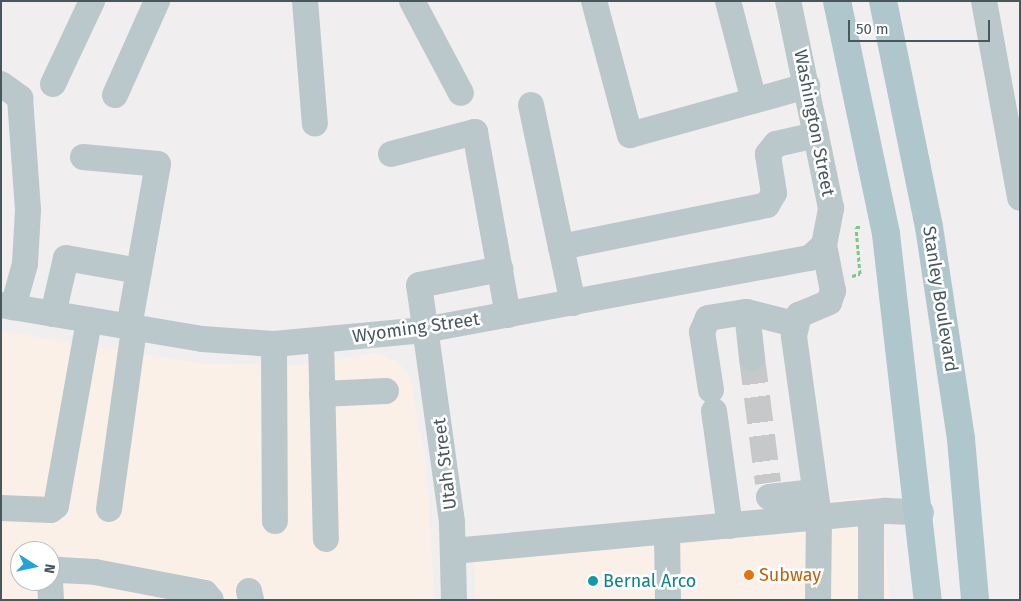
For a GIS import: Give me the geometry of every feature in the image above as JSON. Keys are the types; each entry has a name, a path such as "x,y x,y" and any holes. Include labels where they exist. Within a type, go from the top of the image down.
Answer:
{"main road":[{"path":"837,1 886,234 921,512 928,600"},
{"name":"Stanley Boulevard","path":"883,1 929,227 961,440 975,600"}],"street":[{"path":"54,84 92,1"},
{"path":"116,95 157,1"},
{"path":"305,1 316,124"},
{"path":"412,1 461,93"},
{"path":"594,1 630,135 807,86"},
{"path":"728,1 754,101"},
{"name":"Washington Street","path":"788,1 831,208 824,245"},
{"path":"984,1 1020,198"},
{"path":"1,84 20,98 28,210 24,264 10,274 7,306"},
{"path":"531,105 572,303"},
{"path":"391,154 475,132 508,315"},
{"path":"561,246 767,205 774,193 768,154 776,144 816,135"},
{"path":"83,157 158,164 131,327 109,509"},
{"path":"818,600 820,518 815,492 794,324 799,315 829,302 832,278 824,245"},
{"name":"Wyoming Street","path":"7,306 202,339 274,344 424,330 508,315 810,258 824,245"},
{"path":"53,314 66,258 139,271"},
{"name":"Utah Street","path":"454,600 453,551 440,418 424,330 420,285 500,269"},
{"path":"730,526 702,332 708,318 747,312 794,324"},
{"path":"747,312 752,358"},
{"path":"1,508 51,510 56,506 89,320"},
{"path":"321,340 326,539"},
{"path":"274,344 275,521"},
{"path":"322,394 386,391"},
{"path":"453,551 730,526 770,500 815,492"},
{"path":"770,500 820,518 871,513 921,512"},
{"path":"871,513 871,600"},
{"path":"667,532 668,600"},
{"path":"60,570 95,572 205,593 211,600"}],"path":[{"path":"852,276 860,274 856,227 861,227"}],"shaded area":[{"path":"1,331 203,364 308,365 376,353 398,362 410,377 427,469 434,600 1,600"},
{"path":"881,496 890,600 475,600 474,537"}],"tunnel":[{"path":"752,358 768,483"}],"place":[{"name":"Subway","path":"749,575"},
{"name":"Bernal Arco","path":"593,581"}]}
